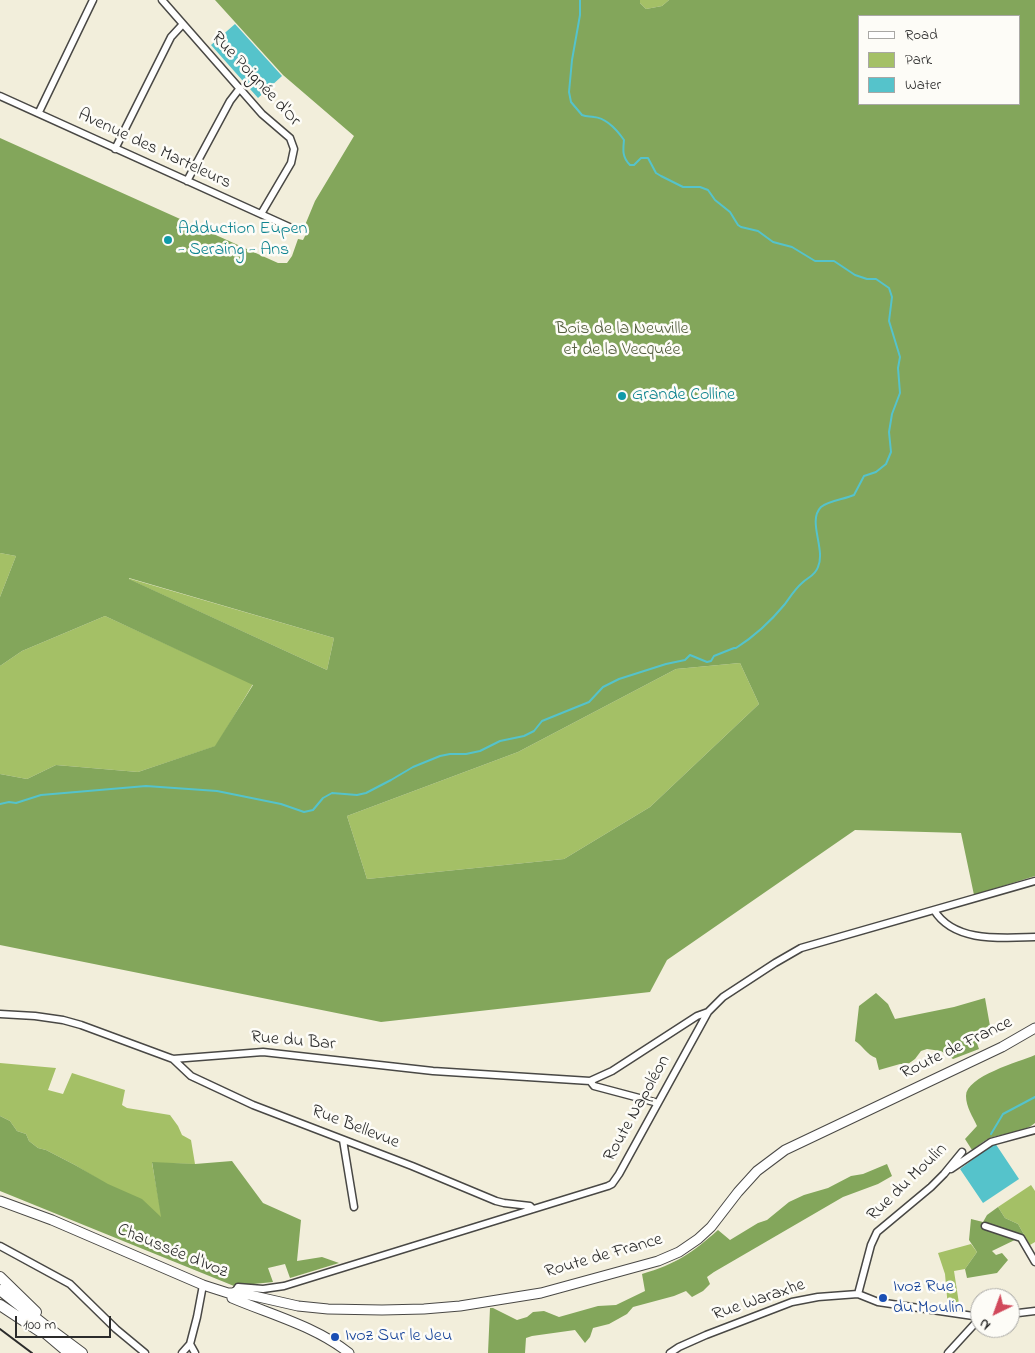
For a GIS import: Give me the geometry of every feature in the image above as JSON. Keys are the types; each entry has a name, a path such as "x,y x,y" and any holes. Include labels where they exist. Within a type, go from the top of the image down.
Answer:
{"highway":[{"path":"0,1277 69,1353"},
{"path":"0,1290 54,1336"},
{"path":"0,1296 54,1336"},
{"path":"0,1305 82,1353"}],"main road":[{"name":"Route de France","path":"235,1292 311,1308 424,1309 488,1302 541,1293 658,1261 679,1252 698,1239 711,1226 746,1182 785,1150 1002,1047 1035,1028"},
{"name":"Chaussée d'Ivoz","path":"0,1201 61,1224 203,1285 235,1292 232,1298 307,1328 339,1345 349,1353"}],"street":[{"path":"39,112 93,0"},
{"name":"Rue Poignée d'Or","path":"162,0 262,114 290,138 294,149 291,163 261,214"},
{"path":"115,149 171,37 182,24"},
{"path":"187,181 230,101 240,88"},
{"name":"Avenue des Marteleurs","path":"0,96 39,112 115,149 296,230"},
{"name":"Route Napoléon","path":"235,1292 238,1287 263,1289 279,1287 612,1184 708,1012 723,997 793,951 1035,881"},
{"path":"934,910 946,923 976,936 990,938 1035,938"},
{"path":"590,1082 612,1071 697,1016 708,1012"},
{"name":"Rue du Bar","path":"0,1014 63,1020 173,1059 263,1052 441,1071 590,1082 594,1086 658,1103"},
{"name":"Rue Bellevue","path":"173,1059 191,1076 272,1112 412,1166 496,1201 530,1206 532,1209"},
{"path":"944,1174 991,1142 1035,1130"},
{"path":"343,1140 354,1207"},
{"name":"Rue du Moulin","path":"858,1294 876,1232 944,1174 962,1152"},
{"path":"985,1226 1021,1238 1035,1262"},
{"path":"0,1246 70,1284 116,1329 145,1353"},
{"path":"182,1353 190,1344 203,1285"},
{"name":"Rue Waraxhe","path":"670,1353 696,1340 792,1302 818,1297 858,1294 878,1302 970,1316"},
{"path":"1020,1313 1035,1311"},
{"path":"948,1353 970,1329"},
{"path":"190,1344 195,1353"}],"green space":[{"name":"Bois de la Neuville et de la Vecquée","path":"215,0 640,0 640,3 646,9 662,6 669,0 1035,0 1035,876 974,895 961,833 855,830 667,960 650,992 381,1022 0,945 0,774 27,779 56,765 138,772 215,746 253,685 105,616 22,651 0,666 0,597 16,556 0,553 0,138 278,263 287,263 292,256 298,239 303,240 307,232 303,230 315,201 354,136 283,75","holes":["129,579 334,638 327,670","740,663 759,704 650,807 564,859 367,879 347,816 518,752 676,669"]},
{"path":"640,0 669,0 662,6 646,9 640,3"},
{"path":"0,553 16,556 0,597"},
{"path":"124,577 334,638 327,670"},
{"path":"105,616 253,684 216,746 138,772 56,765 27,779 0,774 0,666 22,651"},
{"path":"740,663 759,704 650,807 564,859 367,879 347,816 518,752 676,669"},
{"path":"876,993 888,1004 895,1019 954,1007 985,998 990,1026 973,1032 979,1049 953,1059 941,1051 927,1049 921,1051 908,1064 900,1064 879,1070 876,1058 855,1041 859,1006"},
{"path":"1035,1055 1035,1123 1020,1131 990,1138 972,1150 965,1139 977,1126 967,1104 966,1096 968,1089 984,1076"},
{"path":"0,1063 56,1068 48,1090 63,1094 72,1073 125,1090 122,1105 127,1108 170,1115 182,1135 191,1140 195,1164 152,1163 162,1218 75,1165 46,1150 38,1148 29,1141 26,1134 17,1131 10,1121 0,1116"},
{"path":"0,1116 10,1121 17,1131 26,1134 29,1141 38,1148 46,1150 108,1184 142,1199 161,1217 152,1162 195,1164 232,1161 263,1203 301,1220 297,1261 322,1257 339,1263 290,1278 285,1264 268,1268 273,1282 234,1286 0,1191"},
{"path":"887,1164 892,1176 878,1184 843,1197 714,1272 707,1277 710,1284 703,1291 692,1297 686,1291 633,1307 627,1314 609,1324 593,1328 590,1337 585,1343 575,1330 526,1338 525,1353 488,1353 490,1308 517,1320 527,1317 533,1312 544,1311 559,1317 598,1306 616,1305 645,1291 642,1274 683,1257 718,1230 730,1240 758,1223 767,1220 789,1202 804,1195 828,1188 851,1176 863,1174"},
{"path":"1031,1185 1035,1191 1035,1242 1030,1245 1018,1224 1005,1218 998,1207"},
{"path":"998,1207 1005,1218 1018,1224 1030,1245 1021,1237 992,1251 996,1255 1002,1253 1008,1260 997,1273 967,1278 965,1269 977,1252 969,1240 971,1219 983,1222 987,1215"},
{"path":"971,1244 977,1252 965,1269 954,1271 960,1310 948,1308 945,1274 938,1253"}],"water":[{"path":"235,24 282,76 258,98 211,45"},
{"path":"995,1143 1019,1179 983,1203 960,1169"}],"waterway":[{"path":"0,804 16,803 41,795 146,786 217,791 281,804 304,812 313,810 323,798 332,793 357,795 366,793 413,767 440,756 480,751 500,741 524,736 534,731 542,721 589,702 603,687 619,679 685,660 690,655 707,662 711,661 714,656 736,648 756,633 780,610 799,585 815,572 820,560 816,527 817,513 824,505 854,495 864,476 876,472 886,464 891,452 889,432 892,414 900,393 898,368 900,357 889,321 892,297 889,288 876,279 867,279 855,275 834,261 815,261 792,247 773,242 758,231 741,227 730,212 715,200 708,190 700,187 683,187 661,176 656,173 648,158 641,158 634,165 630,165 624,156 624,140 615,129 603,120 582,115 571,102 569,92 572,60 580,15 580,0"},
{"path":"991,1134 1003,1114 1035,1097"}],"railway":[{"path":"0,1329 32,1353"}],"place":[{"name":"Adduction Eupen - Seraing - Ans","path":"168,240"},
{"name":"Grande Colline","path":"622,396"},
{"name":"Ivoz Rue du Moulin","path":"883,1298"},
{"name":"Ivoz Sur le Jeu","path":"335,1337"}]}
